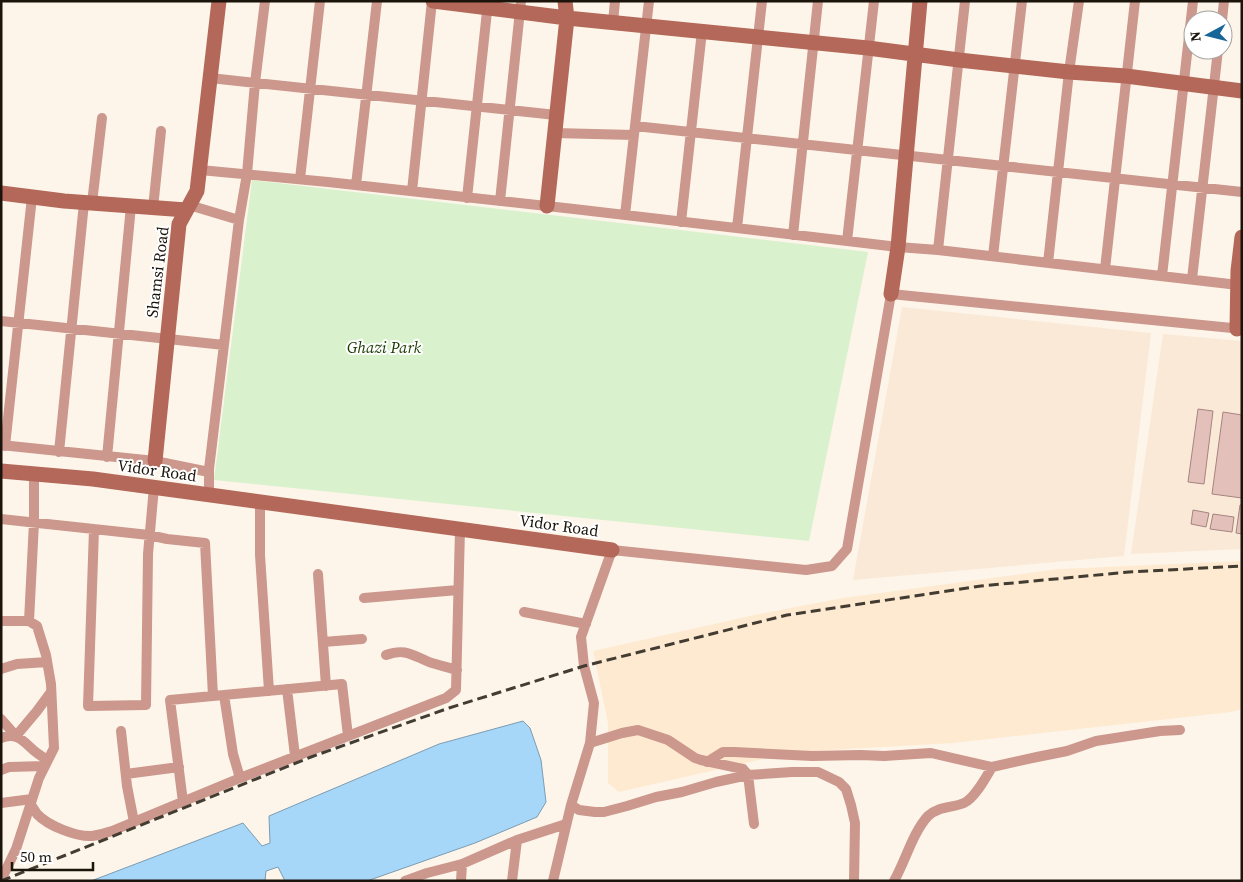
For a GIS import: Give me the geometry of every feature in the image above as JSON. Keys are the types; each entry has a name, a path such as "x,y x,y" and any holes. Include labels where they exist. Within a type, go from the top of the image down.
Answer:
{"street":[{"name":"Shamsi Road","path":"155,461 179,224 197,191 220,1"},
{"path":"209,495 209,472 239,220 247,174 265,1"},
{"path":"300,179 320,1"},
{"path":"356,185 377,1"},
{"path":"412,191 433,1 521,7 566,18 814,42 1069,72 1126,76 1242,91"},
{"path":"547,206 566,18 565,1"},
{"path":"566,18 573,1"},
{"path":"613,22 615,1"},
{"path":"625,215 649,1"},
{"path":"737,228 762,1"},
{"path":"793,235 818,1"},
{"path":"847,241 874,1"},
{"path":"920,1 898,247 891,294 1240,329"},
{"path":"938,250 965,1"},
{"path":"993,256 1022,1"},
{"path":"1048,262 1069,72 1079,1"},
{"path":"1105,269 1135,1"},
{"path":"1162,276 1193,1"},
{"path":"467,198 488,5"},
{"path":"500,201 521,7"},
{"path":"681,222 702,31"},
{"path":"1192,279 1217,60"},
{"path":"210,78 556,115"},
{"path":"59,452 71,329 102,118"},
{"path":"153,208 161,131"},
{"path":"554,133 691,132 1242,192"},
{"path":"200,170 412,191 1238,284"},
{"path":"1,193 88,203 153,208 188,208 239,220"},
{"path":"32,197 3,446 155,461 209,472"},
{"path":"107,457 131,206"},
{"path":"1240,329 1238,271 1242,237"},
{"name":"Vidor Road","path":"1,470 93,479 612,550 806,570 832,566 847,550 891,294"},
{"path":"1240,329 1242,310"},
{"path":"1,321 224,345"},
{"path":"29,621 34,522 34,474"},
{"path":"94,529 88,706 146,705 148,554 154,487"},
{"path":"260,502 260,555 269,691"},
{"path":"1,519 205,543 213,696"},
{"path":"31,802 38,816 70,833 90,836 101,834 446,698 456,690 460,529"},
{"path":"553,881 571,805 590,743 594,703 584,666 581,637 612,550"},
{"path":"318,574 326,686"},
{"path":"364,598 458,590"},
{"path":"524,612 586,624"},
{"path":"1,620 29,621 37,626 47,662 51,692 54,748 39,778 16,849 4,874"},
{"path":"323,642 362,640"},
{"path":"386,655 394,652 410,653 457,670"},
{"path":"1,669 18,664 47,662"},
{"path":"183,802 170,700 342,684 348,736"},
{"path":"287,689 295,756"},
{"path":"1,738 16,736 51,692"},
{"path":"224,695 233,754 240,778"},
{"path":"1,719 16,736 27,743 46,763"},
{"path":"590,743 638,730 668,740 695,758 743,769 748,775 754,824"},
{"path":"708,762 723,752 812,756 884,756 932,753 992,768 1037,756 1067,751 1096,741 1160,731 1180,730"},
{"path":"120,731 134,822"},
{"path":"1,770 9,767 46,763"},
{"path":"126,774 179,767"},
{"path":"894,881 908,850 929,815 942,808 963,804 969,800 992,768"},
{"path":"571,805 579,810 604,812 656,797 748,775 818,772 839,782 846,789 855,823 854,881"},
{"path":"1,803 31,802"},
{"path":"405,881 462,864 516,840 566,824"},
{"path":"512,881 516,840"},
{"path":"460,881 462,864"}],"shaded area":[{"path":"902,307 1151,333 1124,556 853,580"},
{"path":"1163,334 1242,341 1242,549 1131,554"},
{"path":"1242,561 1242,709 1231,712 953,743 794,752 619,792 608,783 608,723 593,651 759,614 843,598 1059,569"}],"green space":[{"name":"Ghazi Park","path":"252,180 868,252 809,541 214,480"}],"water":[{"path":"523,721 530,728 541,760 546,802 537,817 475,843 367,881 285,881 278,867 266,871 265,881 91,881 243,823 262,846 270,843 269,816 439,744"}],"building":[{"path":"1198,409 1213,411 1204,484 1188,482"},
{"path":"1223,412 1242,415 1242,498 1212,494"},
{"path":"1240,505 1242,505 1242,534 1236,533"},
{"path":"1193,510 1209,513 1206,527 1191,524"},
{"path":"1213,514 1234,517 1232,532 1210,529"}],"railway":[{"path":"1,881 311,757 449,708 584,666 787,615 981,586 1129,572 1242,566"}]}
